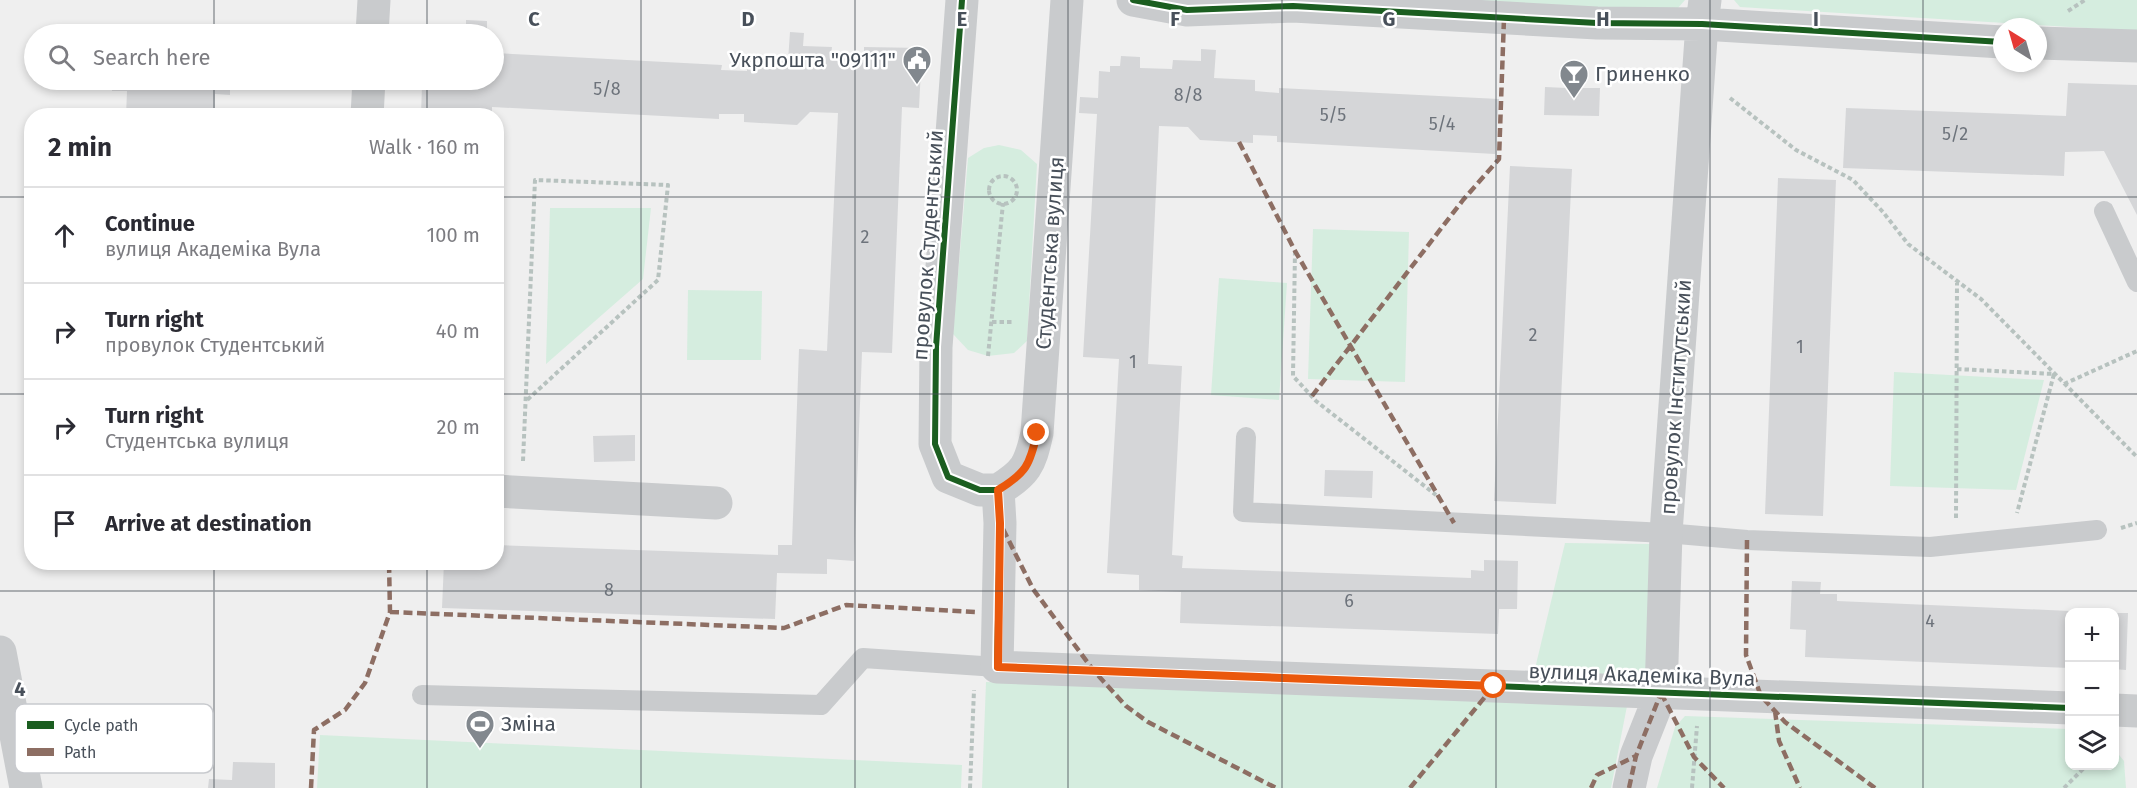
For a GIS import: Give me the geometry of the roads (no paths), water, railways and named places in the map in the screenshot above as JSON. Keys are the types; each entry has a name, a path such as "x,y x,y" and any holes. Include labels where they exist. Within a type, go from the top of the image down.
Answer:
{"street":[{"path":"373,24 374,0"},
{"name":"провулок Студентський","path":"962,0 936,347 935,444 948,477 980,490 998,490"},
{"name":"Студентська вулиця","path":"998,490 1016,479 1030,461 1037,433 1067,0"},
{"path":"1133,0 1188,10 1293,6 1597,23 1704,12 1993,41"},
{"name":"провулок Інститутський","path":"1629,788 1636,756 1661,693 1666,533 1704,12"},
{"path":"2047,43 2137,46"},
{"path":"367,108 368,90"},
{"path":"998,490 1000,523 998,667"},
{"path":"509,492 716,503"},
{"path":"0,652 15,730"},
{"name":"вулиця Академіка Вула","path":"998,667 2065,708"},
{"path":"2119,710 2137,711"},
{"path":"23,773 26,788"}],"lane":[{"path":"2104,211 2137,282"},
{"path":"1246,437 1243,512 1666,533 1747,540 1930,547 2097,530"},
{"path":"422,695 821,705 863,658 998,667"}],"place":[{"name":"Укрпошта \"09111\"","path":"917,86"},
{"name":"Гриненко","path":"1574,100"},
{"name":"Зміна","path":"480,750"}]}
